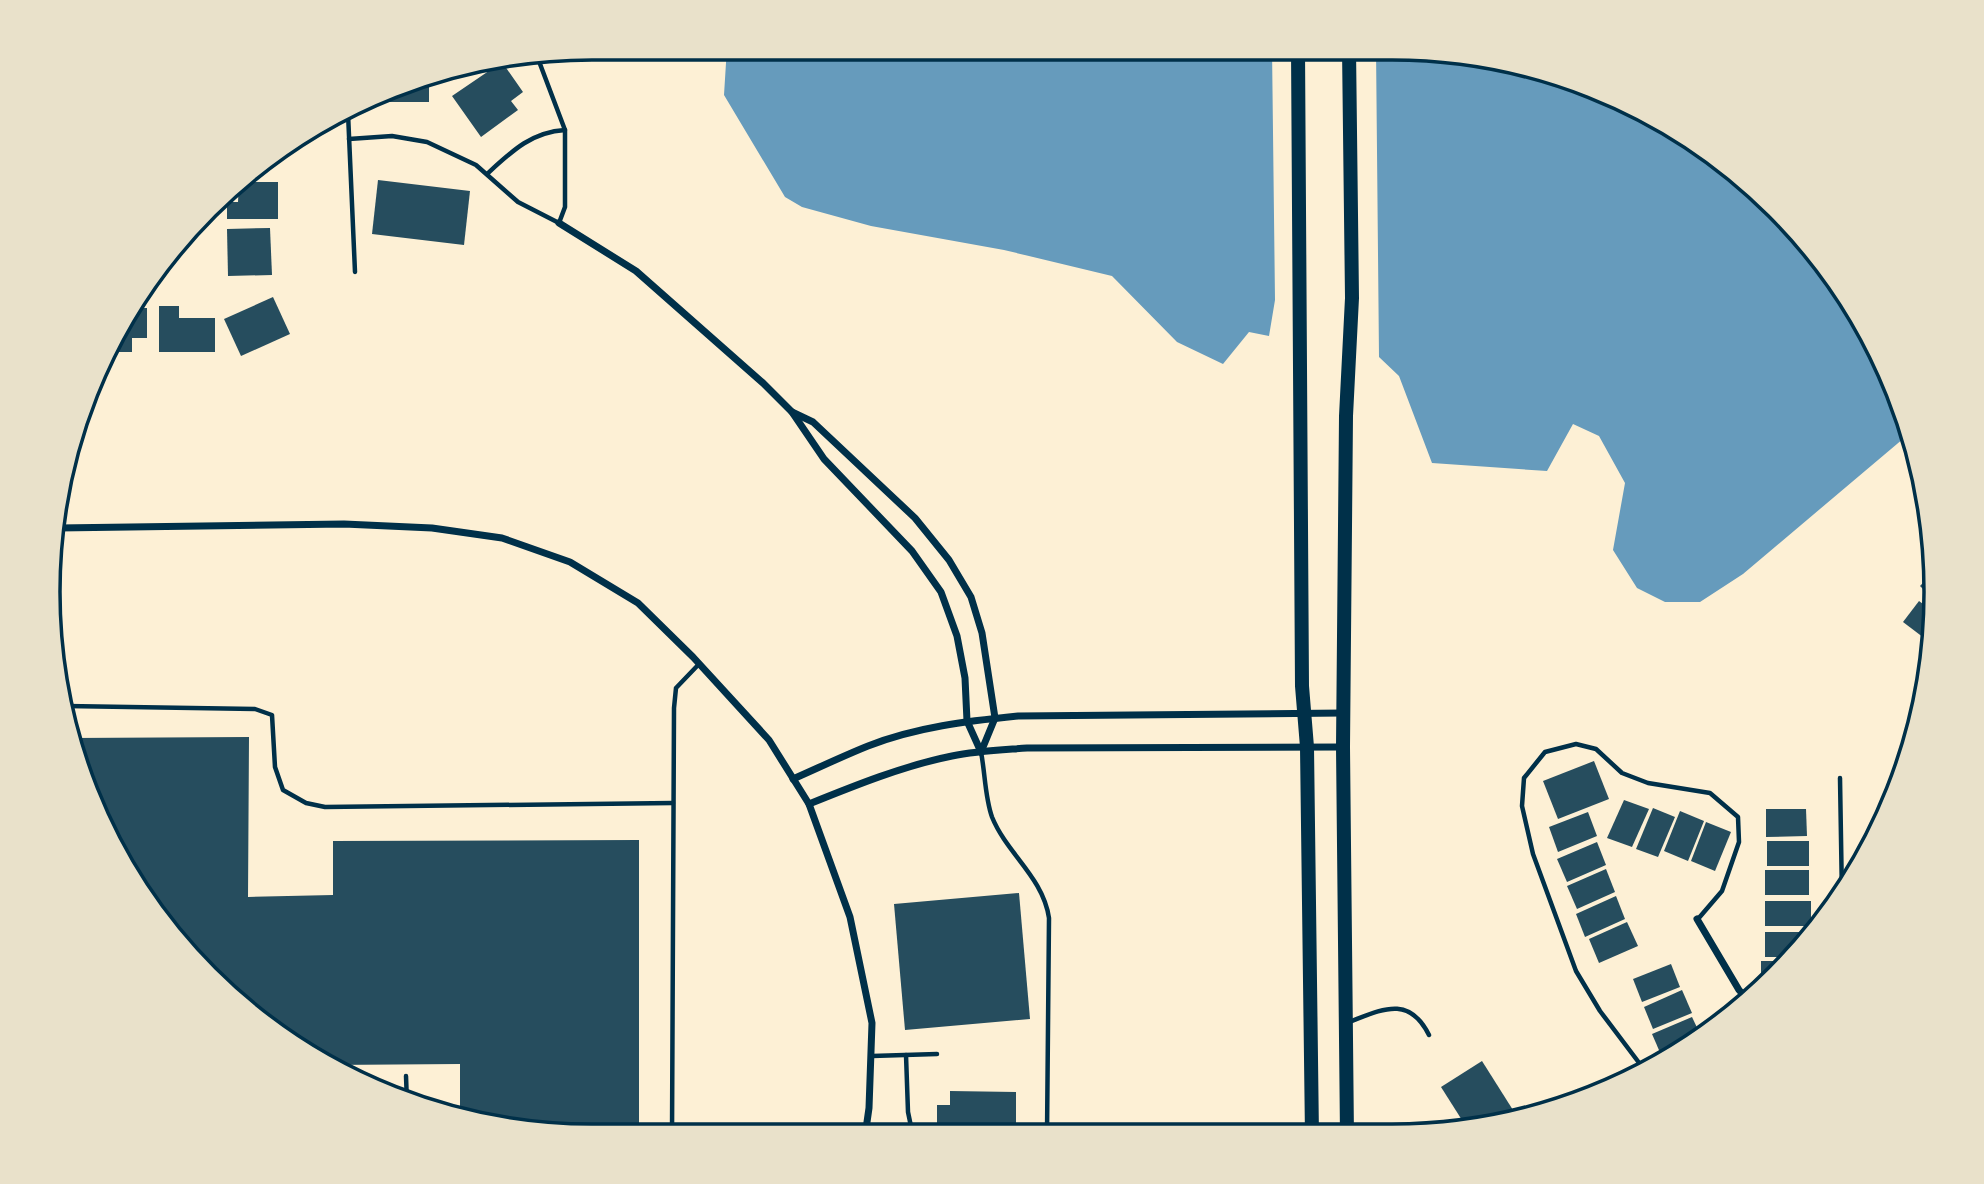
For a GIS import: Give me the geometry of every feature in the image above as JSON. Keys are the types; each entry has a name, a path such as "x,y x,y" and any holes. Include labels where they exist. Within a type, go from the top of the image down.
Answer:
{"highway":[{"path":"1298,60 1302,686 1307,747 1312,1124"},
{"path":"1347,1124 1343,713 1346,416 1352,298 1349,60"}],"street":[{"path":"559,223 636,271 763,383 792,412 824,459 912,551 941,592 957,636 965,678 967,721 981,751"},
{"path":"792,412 813,422 846,450 915,518 949,561 971,597 982,633 995,718 981,751"},
{"path":"63,528 344,524 432,528 502,538 569,562 638,603 769,740 809,804 850,918 872,1023 867,1124"},
{"path":"793,779 870,745 921,730 967,721 1018,716 1343,713"},
{"path":"809,804 874,778 981,751 1027,748 1343,747"},
{"path":"1697,919 1742,993"}],"lane":[{"path":"349,138 391,136 427,142 476,165 518,202 559,223 565,207 565,130 539,63"},
{"path":"348,118 355,272"},
{"path":"487,174 521,144 552,131 565,130"},
{"path":"672,1124 674,708 676,688 699,664"},
{"path":"72,706 255,709 272,715 275,767 283,790 306,803 325,807 673,803"},
{"path":"1640,1063 1600,1011 1576,971 1533,854 1522,806 1524,778 1545,752 1576,744 1596,749 1622,773 1648,783 1710,793 1738,817 1739,842 1722,891 1697,919"},
{"path":"981,751 992,816 1008,846 1023,863 1046,901 1047,1124"},
{"path":"1840,778 1842,877"},
{"path":"1345,1023 1381,1010 1401,1008 1412,1012 1423,1021 1429,1035"},
{"path":"871,1056 937,1054"},
{"path":"906,1055 910,1124"},
{"path":"406,1076 407,1091"}],"water":[{"path":"726,60 1272,60 1275,300 1269,336 1249,332 1223,364 1177,342 1112,276 1004,250 871,226 802,207 785,197 724,95"},
{"path":"1376,60 1462,64 1530,78 1596,100 1628,114 1688,149 1743,192 1769,215 1792,241 1835,296 1870,356 1902,440 1743,574 1700,602 1665,602 1637,588 1613,550 1625,483 1599,436 1573,424 1547,471 1432,463 1399,376 1379,357"}],"building":[{"path":"505,67 523,92 511,101 518,110 481,137 452,96 491,69"},
{"path":"429,86 429,102 383,102"},
{"path":"378,180 470,191 464,245 372,234"},
{"path":"253,182 278,182 278,219 227,219 227,204 238,202 238,194"},
{"path":"270,228 272,275 228,276 227,229"},
{"path":"273,297 290,334 241,356 224,319"},
{"path":"159,306 179,306 179,318 215,318 215,352 159,352"},
{"path":"142,308 147,308 147,338 132,338 132,352 116,352"},
{"path":"1919,601 1924,604 1922,637 1903,622"},
{"path":"249,737 248,897 333,895 333,841 639,840 639,1124 522,1120 460,1107 460,1064 347,1065 296,1035 215,969 149,888 114,828 80,738"},
{"path":"1594,761 1609,799 1558,819 1543,781"},
{"path":"1624,800 1649,809 1632,847 1607,838"},
{"path":"1653,808 1675,817 1658,857 1636,849"},
{"path":"1766,809 1806,809 1807,836 1766,837"},
{"path":"1680,811 1704,821 1688,861 1664,851"},
{"path":"1588,812 1597,836 1558,852 1549,827"},
{"path":"1706,822 1731,832 1715,871 1691,861"},
{"path":"1767,841 1809,841 1809,866 1767,866"},
{"path":"1597,842 1606,865 1567,882 1557,859"},
{"path":"1606,869 1615,892 1577,909 1567,886"},
{"path":"1765,870 1809,870 1809,895 1765,895"},
{"path":"1019,893 1030,1019 905,1030 894,904"},
{"path":"1616,896 1625,919 1585,937 1576,914"},
{"path":"1765,901 1811,901 1811,920 1806,926 1765,926"},
{"path":"1627,922 1638,946 1599,963 1589,939"},
{"path":"1765,932 1801,932 1780,957 1765,957"},
{"path":"1761,961 1776,961 1769,969 1761,976"},
{"path":"1671,964 1680,987 1642,1002 1633,979"},
{"path":"1682,990 1692,1013 1653,1029 1644,1007"},
{"path":"1692,1017 1697,1028 1660,1052 1652,1034"},
{"path":"1482,1061 1513,1110 1462,1120 1441,1087"},
{"path":"950,1091 1016,1092 1016,1124 937,1124 937,1105 950,1105"}]}
